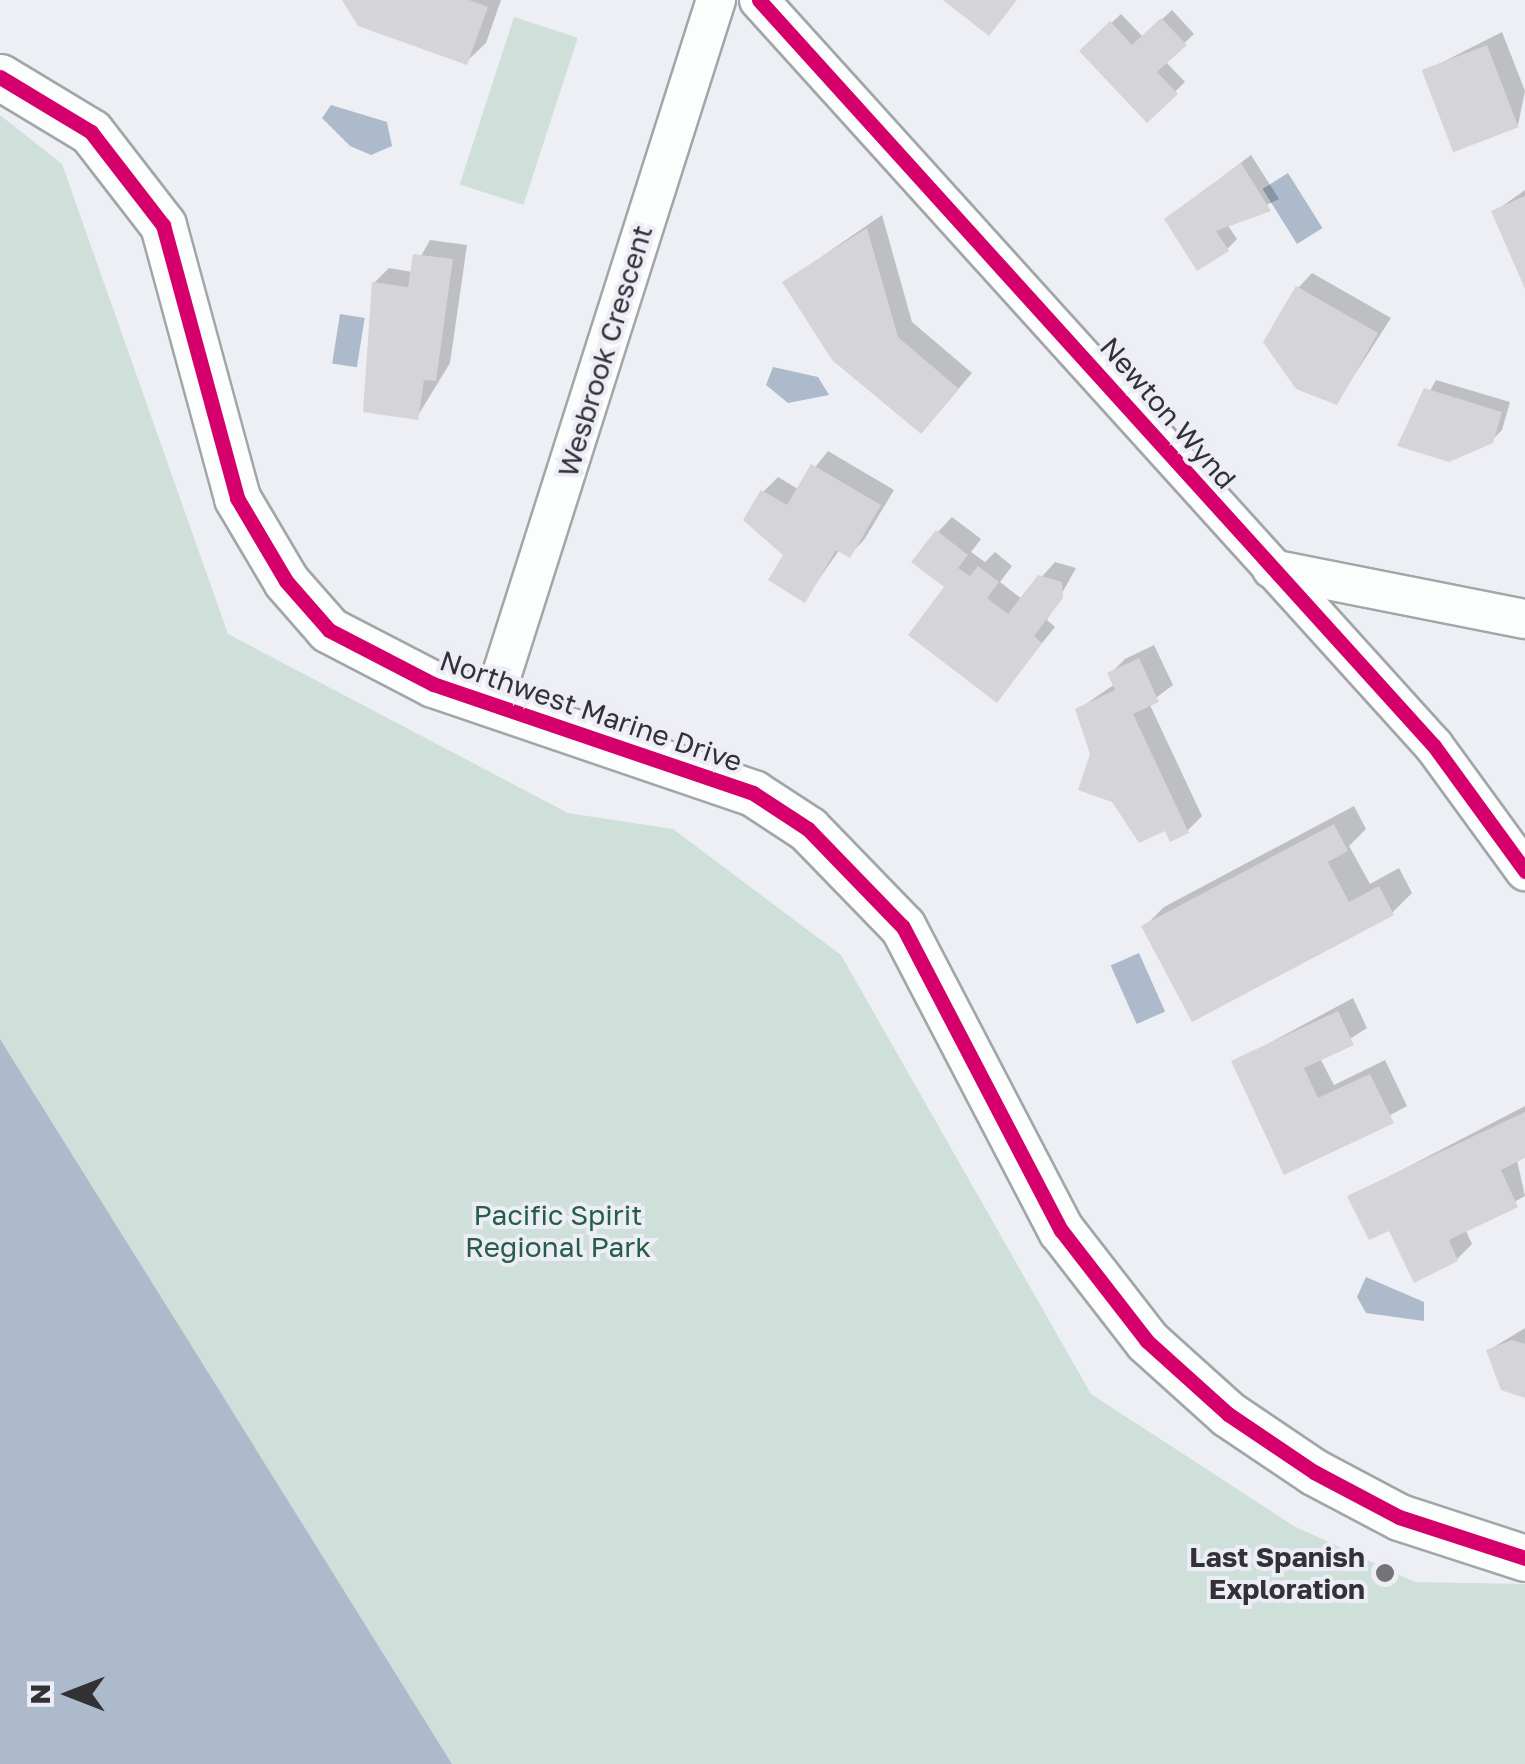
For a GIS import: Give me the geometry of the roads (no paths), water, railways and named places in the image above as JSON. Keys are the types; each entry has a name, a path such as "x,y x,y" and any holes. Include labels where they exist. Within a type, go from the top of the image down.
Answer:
{"street":[{"name":"Wesbrook Crescent","path":"493,702 716,0"},
{"name":"Newton Wynd","path":"759,0 916,162 1272,569 1434,746 1525,870"},
{"name":"Northwest Marine Drive","path":"0,77 91,132 164,225 237,498 286,581 353,646 493,702 691,768 808,829 903,927 1062,1230 1147,1342 1314,1472 1399,1517 1525,1558"},
{"path":"1272,569 1525,619"}],"water":[{"path":"331,105 387,122 392,146 371,155 350,146 322,118"},
{"path":"1288,173 1322,228 1297,244 1263,189"},
{"path":"340,314 365,318 357,367 332,363"},
{"path":"773,367 818,377 829,395 788,403 766,385"},
{"path":"1139,953 1165,1011 1137,1024 1111,966"},
{"path":"0,1039 191,1345 452,1764 0,1764"},
{"path":"1366,1277 1424,1302 1424,1321 1366,1313 1357,1297"}],"place":[{"name":"Last Spanish Exploration","path":"1385,1573"}],"park label":[{"name":"Pacific Spirit Regional Park","path":"558,1231"}]}
